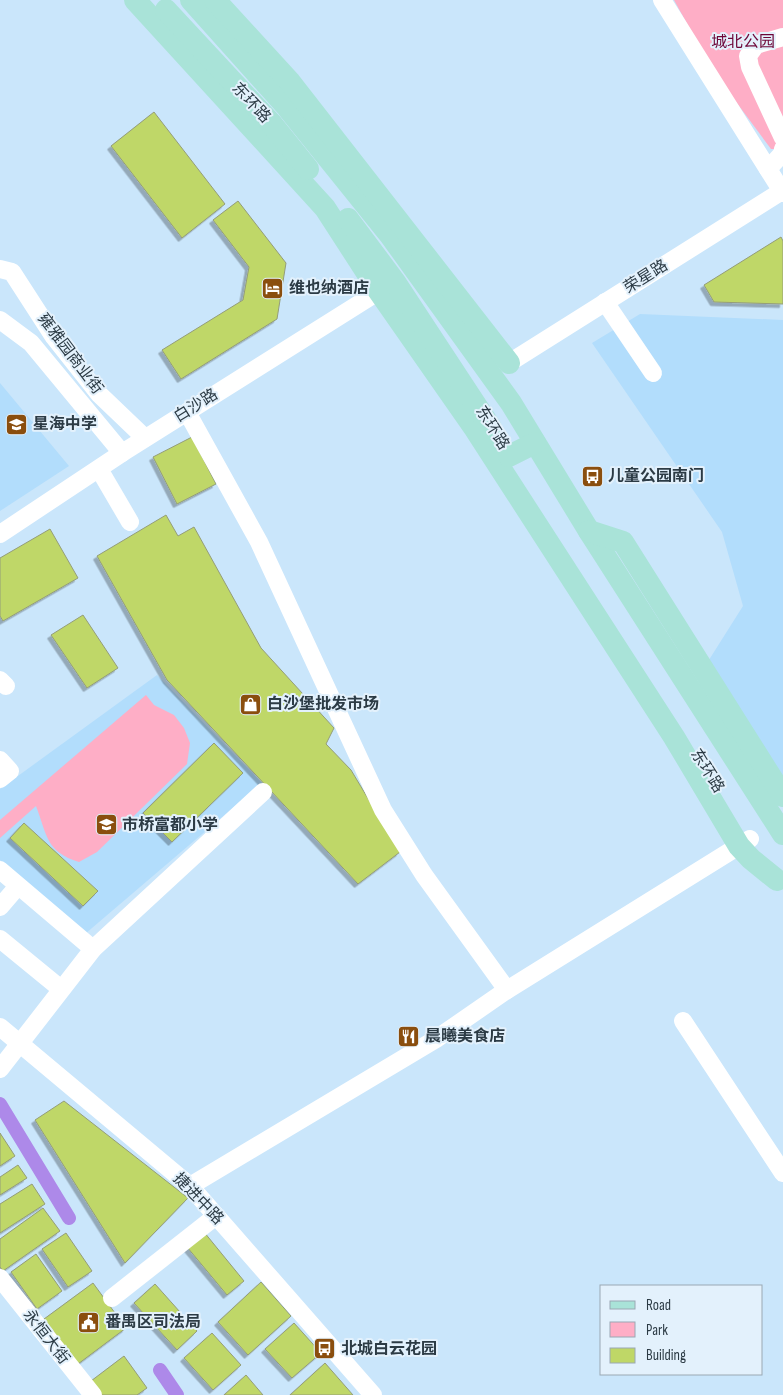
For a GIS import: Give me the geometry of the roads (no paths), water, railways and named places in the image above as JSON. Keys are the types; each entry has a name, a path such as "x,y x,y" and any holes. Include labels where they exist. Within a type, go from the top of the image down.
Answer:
{"main road":[{"path":"135,0 325,208 386,286 475,429 674,737 745,843 750,859 780,885"},
{"name":"东环路","path":"156,0 271,123 338,206 386,286 466,387 745,843"},
{"name":"东环路","path":"191,0 287,108 390,235 460,332 499,368"},
{"path":"206,0 230,44"},
{"name":"东环路","path":"215,0 290,82 499,368 535,443 589,531 783,834"},
{"path":"475,429 466,387 499,368"},
{"path":"509,456 535,443"},
{"path":"589,531 622,542 783,796"}],"street":[{"path":"662,0 782,192"},
{"path":"783,37 756,45 748,56 750,67 783,138"},
{"path":"768,169 782,154 783,149"},
{"name":"荣星路","path":"499,368 782,192"},
{"name":"雍雅园商业街","path":"0,269 12,272 54,337 99,394 146,438"},
{"name":"白沙路","path":"0,534 122,453 386,286"},
{"path":"606,302 653,372"},
{"name":"雍雅园商业街","path":"0,320 31,343 122,453"},
{"path":"188,412 259,542 332,704 384,810 424,875 507,990"},
{"path":"99,469 130,522"},
{"path":"0,760 10,771 0,779"},
{"path":"0,1069 93,948 263,792"},
{"path":"190,1186 436,1039 507,990 745,843"},
{"path":"0,870 93,948"},
{"path":"0,908 18,886"},
{"path":"0,940 61,989"},
{"path":"682,1021 783,1173"},
{"name":"捷进中路","path":"0,1027 190,1186 372,1395"},
{"path":"112,1298 216,1216"},
{"name":"永恒大街","path":"0,1278 93,1395"}],"waterway":[{"path":"0,1104 69,1218"},
{"path":"160,1370 177,1395"}],"place":[{"name":"维也纳酒店","path":"273,288"},
{"name":"星海中学","path":"17,424"},
{"name":"儿童公园南门","path":"592,476"},
{"name":"白沙堡批发市场","path":"251,704"},
{"name":"市桥富都小学","path":"106,825"},
{"name":"晨曦美食店","path":"409,1036"},
{"name":"番禺区司法局","path":"89,1322"},
{"name":"北城白云花园","path":"325,1349"}],"park label":[{"name":"城北公园","path":"743,42"}]}
